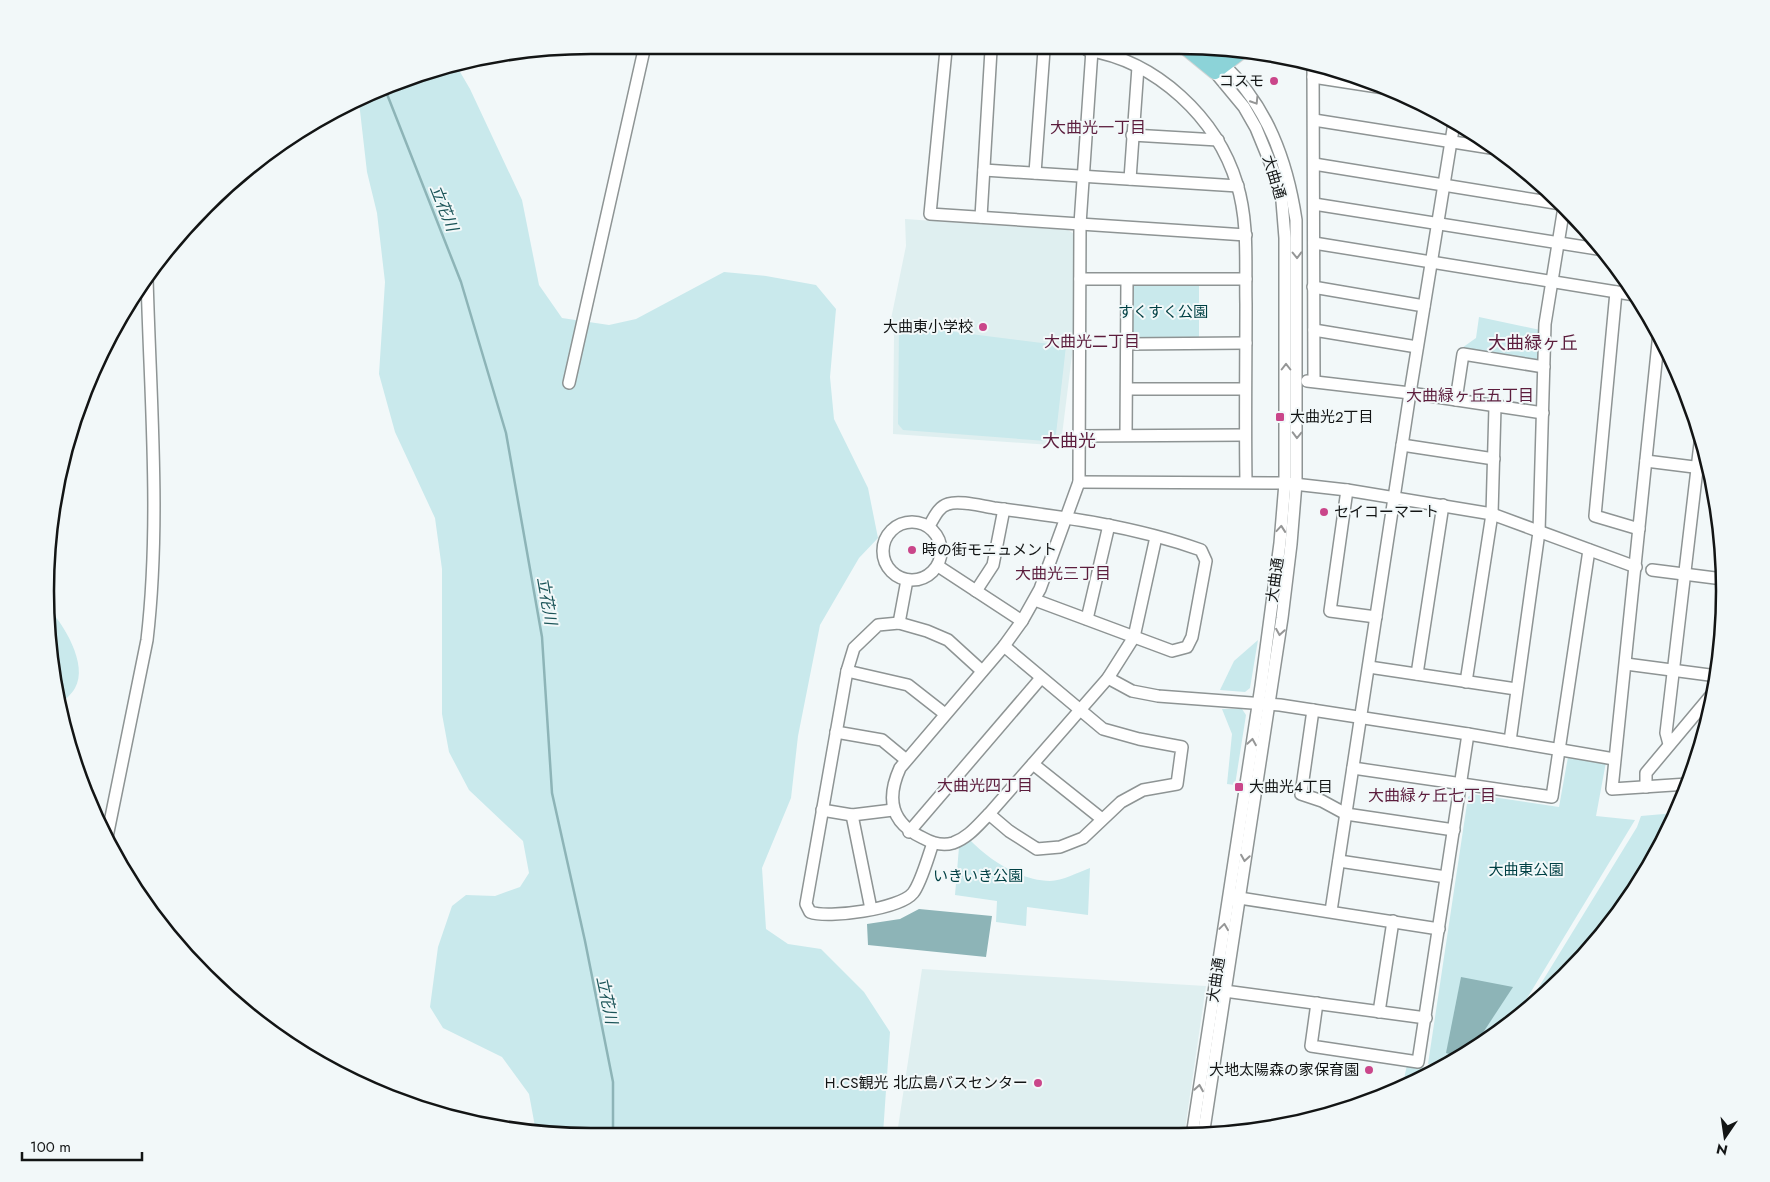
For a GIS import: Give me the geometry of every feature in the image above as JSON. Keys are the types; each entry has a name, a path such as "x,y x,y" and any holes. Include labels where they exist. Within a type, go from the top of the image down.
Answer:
{"main road":[{"name":"大曲通","path":"1196,54 1219,68"},
{"name":"大曲通","path":"1209,55 1219,68"},
{"path":"1219,68 1235,57"}],"street":[{"path":"569,383 643,54"},
{"path":"946,54 930,214 1246,235"},
{"path":"981,217 991,54"},
{"path":"1035,173 1044,54"},
{"path":"1090,54 1080,224 1079,482 1068,517 1035,600 1004,646 905,759 893,783 893,810 909,832 933,843 952,843 968,835 989,814 1108,678 1134,637 1156,537"},
{"path":"1101,54 1138,67 1171,88 1198,113 1218,140 1238,186 1246,235 1246,482"},
{"path":"1130,180 1138,67"},
{"name":"大曲通","path":"1204,1127 1220,990 1263,703 1282,618 1297,381 1296,220 1291,184 1277,142 1246,88 1219,68"},
{"name":"大曲通","path":"1219,68 1256,128 1281,189 1285,230 1291,483"},
{"path":"1313,71 1314,381"},
{"path":"1313,76 1354,83"},
{"path":"1314,120 1480,146"},
{"path":"1331,912 1393,498 1453,129"},
{"path":"1132,135 1218,140"},
{"path":"1314,164 1549,202"},
{"path":"984,170 1238,186"},
{"path":"1314,204 1592,248"},
{"path":"1510,741 1539,532 1545,324 1563,215"},
{"path":"1314,243 1626,294"},
{"path":"1080,279 1246,279"},
{"path":"1126,435 1127,280"},
{"path":"1314,287 1424,306"},
{"path":"109,828 147,640 150,612 154,546 147,288"},
{"path":"1616,292 1594,516 1640,529"},
{"path":"1314,330 1417,347"},
{"path":"1127,344 1246,343"},
{"path":"1659,349 1612,788 1680,785"},
{"path":"1456,400 1463,354 1544,367"},
{"path":"1297,381 1314,381 1410,393 1543,414"},
{"path":"1127,389 1246,389"},
{"path":"1466,682 1492,514 1495,406"},
{"path":"1080,436 1245,435"},
{"path":"1402,445 1494,459"},
{"path":"1669,744 1666,733 1699,454"},
{"path":"1646,461 1702,468"},
{"path":"1079,482 1291,483 1347,490 1492,514 1636,567"},
{"path":"1347,490 1330,611 1376,617"},
{"path":"929,526 940,508 950,503 1068,517 1109,525 1201,550 1206,561 1192,637 1187,647 1172,651 1035,600"},
{"path":"1417,674 1443,505"},
{"path":"976,590 993,565 1004,509"},
{"path":"911,521 929,526 936,532 942,549 938,566 924,578 907,580 890,570 885,562 884,544 887,535 894,528 911,521"},
{"path":"1087,619 1109,525"},
{"path":"1354,768 1552,797 1589,550"},
{"path":"938,566 1022,621"},
{"path":"1652,570 1716,578"},
{"path":"899,623 907,580"},
{"path":"933,843 914,893 902,902 871,909 818,916 810,912 806,904 836,732 854,648 878,625 899,623 928,631 948,640 982,671"},
{"path":"989,814 1009,831 1037,849 1060,848 1083,838 1121,802 1144,790 1177,784 1182,747 1139,740 1103,729 1004,646"},
{"path":"1626,664 1710,675"},
{"path":"1369,667 1516,689"},
{"path":"848,671 908,685 945,714"},
{"path":"909,832 1042,678"},
{"path":"1108,678 1132,690 1158,696 1263,703 1468,734 1614,759"},
{"path":"1646,787 1646,773 1704,703"},
{"path":"1313,710 1301,794 1322,801 1346,814 1454,830"},
{"path":"836,732 882,740 905,759"},
{"path":"1317,1003 1311,1046 1418,1062 1468,734"},
{"path":"1033,764 1102,819"},
{"path":"822,810 852,815 893,810"},
{"path":"852,815 871,909"},
{"path":"1339,861 1446,877"},
{"path":"1234,897 1439,928"},
{"path":"1379,1012 1393,921"},
{"path":"1220,990 1426,1018"},
{"name":"大曲通","path":"1194,1128 1220,990"}],"shaded area":[{"name":"大曲東小学校","path":"905,219 1068,230 1074,234 1073,347 1062,435 1050,445 893,434 894,336 891,319 906,246"},
{"path":"919,909 992,916 986,957 868,945 867,924 900,919"},
{"path":"922,969 1206,986 1185,1128 898,1128"},
{"path":"1461,977 1513,987 1482,1034 1450,1054 1446,1053"}],"green space":[{"path":"459,70 470,89 522,200 539,285 562,318 609,325 636,319 724,272 766,276 816,285 836,309 830,377 834,419 868,488 878,538 859,558 820,625 798,736 791,798 762,868 766,929 788,944 821,949 864,992 890,1032 883,1128 591,1128 535,1125 529,1094 502,1057 443,1028 430,1007 438,947 452,906 466,895 495,896 520,887 529,873 523,841 469,790 449,752 442,714 442,569 435,518 395,432 379,374 385,282 377,213 367,172 359,106 418,82"},
{"name":"すくすく公園","path":"1127,280 1199,281 1199,343 1127,344"},
{"path":"1479,317 1545,331 1544,367 1459,350 1476,338"},
{"path":"899,325 1066,346 1056,434 1046,441 903,430 898,424"},
{"path":"55,615 72,644 79,668 78,679 72,692 65,700 58,661"},
{"path":"1258,640 1250,688 1245,692 1220,690 1234,661"},
{"path":"1222,709 1242,709 1246,715 1235,785 1227,784 1232,734"},
{"name":"大曲東公園","path":"1568,757 1606,762 1596,816 1635,820 1525,1001 1477,1038 1432,1065 1428,1064 1468,797 1472,794 1559,807"},
{"path":"1668,814 1644,860 1605,918 1559,971 1535,993 1637,827 1641,816"},
{"name":"いきいき公園","path":"969,839 1006,868 1039,880 1060,880 1090,868 1088,915 1027,907 1026,926 996,922 997,901 955,895 959,847"},
{"path":"1407,1065 1426,1068 1417,1073 1404,1079"}],"waterway":[{"name":"立花川","path":"387,94 461,282 506,433 542,637 552,793 585,941 613,1082 613,1128"}],"place":[{"name":"コスモ","path":"1274,81"},
{"name":"大曲東小学校","path":"983,327"},
{"name":"大曲光2丁目","path":"1280,417"},
{"name":"セイコーマート","path":"1324,512"},
{"name":"時の街モニュメント","path":"912,550"},
{"name":"大曲光4丁目","path":"1239,787"},
{"name":"大地太陽森の家保育園","path":"1369,1070"},
{"name":"H.CS観光 北広島バスセンター","path":"1038,1083"}],"district":[{"name":"大曲光一丁目","path":"1098,127"},
{"name":"大曲光二丁目","path":"1092,341"},
{"name":"大曲緑ヶ丘","path":"1533,343"},
{"name":"大曲緑ヶ丘五丁目","path":"1470,395"},
{"name":"大曲光","path":"1069,441"},
{"name":"大曲光三丁目","path":"1063,573"},
{"name":"大曲光四丁目","path":"985,785"},
{"name":"大曲緑ヶ丘七丁目","path":"1432,795"}]}
